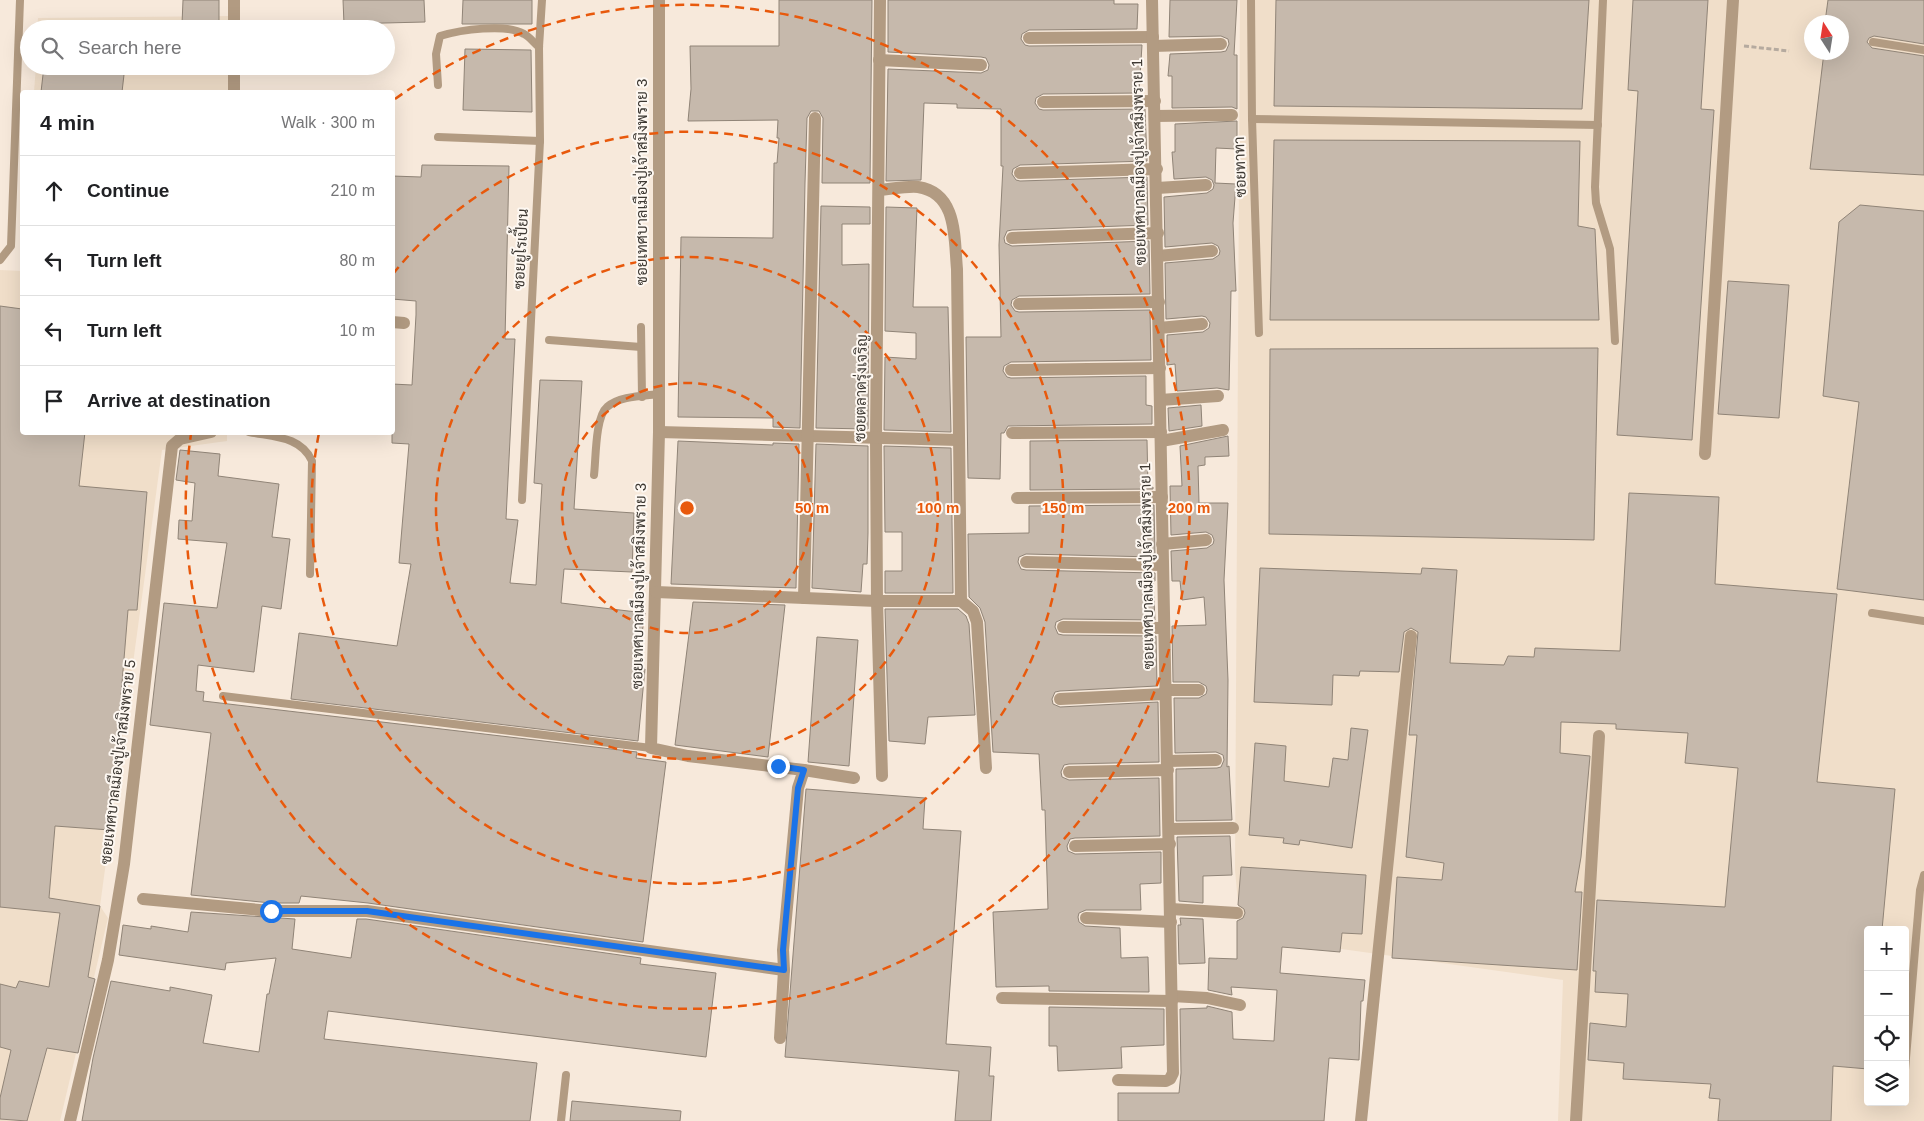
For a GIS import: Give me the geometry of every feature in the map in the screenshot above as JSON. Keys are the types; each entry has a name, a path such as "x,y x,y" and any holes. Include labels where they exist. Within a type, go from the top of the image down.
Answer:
{"street":[{"path":"234,0 234,20"},
{"name":"ซอยเทศบาลเมืองปู่เจ้าสมิงพราย 3","path":"651,748 659,432 658,0"},
{"name":"ซอยตลาดรุ่งเจริญ","path":"880,0 880,190 876,439 877,601 882,776"},
{"name":"ซอยเทศบาลเมืองปู่เจ้าสมิงพราย 1","path":"1118,1080 1166,1081 1172,1076 1170,829 1163,628 1157,169 1152,0"},
{"path":"1705,454 1733,0"},
{"path":"1029,38 1221,44"},
{"path":"879,60 981,65"},
{"path":"234,75 234,90"},
{"path":"1043,102 1155,101"},
{"path":"1155,116 1232,115"},
{"path":"804,598 815,118"},
{"path":"1020,173 1157,169"},
{"path":"1157,188 1206,185"},
{"path":"880,190 917,187 929,190 941,197 952,215 957,269 961,600"},
{"path":"1012,238 1158,232"},
{"path":"1158,256 1212,251"},
{"path":"1019,304 1159,302"},
{"path":"1159,328 1202,324"},
{"path":"1011,370 1160,368"},
{"path":"1160,400 1218,396"},
{"path":"1012,433 1161,437 1223,430"},
{"path":"659,432 958,440"},
{"name":"ซอยเทศบาลเมืองปู่เจ้าสมิงพราย 5","path":"70,1121 108,960 124,864 172,446 180,439 198,435"},
{"path":"1017,498 1162,497"},
{"path":"1162,544 1206,540"},
{"path":"1026,562 1162,565"},
{"path":"656,592 877,601 961,600 973,611 977,622 986,768"},
{"path":"1063,627 1163,628"},
{"path":"1361,1121 1411,636"},
{"path":"1060,700 1199,690"},
{"path":"1576,1121 1599,736"},
{"path":"651,748 688,756 854,778"},
{"path":"1069,772 1167,766 1216,760"},
{"path":"780,1038 784,970 783,950 798,788 804,770"},
{"path":"1170,829 1233,828"},
{"path":"1075,846 1170,844"},
{"path":"143,899 271,911 367,911 784,970"},
{"path":"1086,918 1237,913"},
{"path":"1002,998 1207,998 1240,1005"}],"lane":[{"path":"0,260 11,246 20,0"},
{"name":"ซอยยูโรเปี้ยน","path":"522,500 540,141 539,47 542,0"},
{"name":"ซอยทาทา","path":"1251,0 1252,119 1259,333"},
{"path":"1603,0 1596,203 1610,249 1615,341"},
{"path":"438,85 436,54 440,36 457,31 502,29 523,33 539,47"},
{"path":"1873,42 1924,50"},
{"path":"1252,119 1598,125"},
{"path":"438,137 540,141"},
{"path":"641,327 642,397"},
{"path":"549,340 641,347"},
{"path":"594,475 600,419 606,408 624,400 659,394"},
{"path":"262,435 298,443 307,450 312,461 310,574"},
{"path":"1872,613 1924,621"},
{"path":"223,696 651,748"},
{"path":"1906,1061 1920,890 1924,875"},
{"path":"560,1121 566,1075"}],"path":[{"path":"1731,45 1789,51"}],"shaded area":[{"path":"1240,0 1924,0 1924,1121 1558,1121 1563,980 1241,935 1235,870"},
{"path":"228,16 228,20 38,20 38,18"},
{"path":"35,75 228,75 228,90 34,90"},
{"path":"0,270 20,271 20,435 227,435 227,441 162,450 100,906 108,918 60,1121 0,1121"}],"building":[{"path":"183,0 219,0 219,20 182,20"},
{"path":"343,0 424,0 425,22 344,20"},
{"path":"463,0 532,0 532,24 462,24"},
{"path":"779,0 872,0 870,183 822,183 823,118 819,111 811,111 807,118 800,428 773,427 773,418 678,417 681,237 773,238 774,163 777,163 779,138 777,138 778,120 688,121 691,89 690,46 779,46"},
{"path":"888,0 1114,0 1114,4 1138,4 1137,29 1029,30 1022,34 1021,39 1025,45 1029,46 1142,45 1139,93 1043,94 1036,98 1035,103 1039,109 1043,110 1145,109 1147,161 1020,165 1013,169 1012,174 1016,180 1020,181 1147,177 1148,225 1012,230 1007,231 1004,238 1005,243 1012,246 1149,241 1150,294 1019,296 1012,300 1011,305 1015,311 1019,312 1150,310 1151,360 1011,362 1004,366 1003,371 1007,377 1011,378 1146,376 1146,405 1152,406 1152,424 1008,426 1004,433 1001,433 1000,479 968,478 966,337 1001,337 999,245 1003,166 1001,166 1001,109 957,108 957,104 924,103 921,180 886,181 888,69 981,73 988,70 989,65 986,58 981,57 888,52"},
{"path":"1170,0 1237,0 1234,55 1237,55 1237,109 1232,107 1172,108 1172,76 1168,76 1170,54 1221,52 1226,51 1229,44 1228,39 1221,36 1169,37"},
{"path":"1276,0 1589,0 1582,109 1274,106"},
{"path":"1633,0 1708,0 1701,109 1714,110 1692,440 1617,435 1638,91 1628,90"},
{"path":"1828,0 1924,0 1924,44 1874,36 1869,38 1867,42 1872,48 1924,56 1924,175 1810,169 1823,60 1849,60 1849,15 1826,15"},
{"path":"465,49 531,50 532,112 463,110"},
{"path":"43,75 124,75 122,90 41,90"},
{"path":"1237,121 1237,149 1216,148 1215,183 1236,184 1233,223 1236,291 1231,291 1229,390 1217,388 1177,391 1175,364 1167,365 1167,335 1203,332 1209,328 1210,323 1206,317 1202,316 1166,319 1165,263 1213,259 1219,255 1220,251 1218,246 1212,243 1165,247 1164,197 1207,193 1213,189 1214,185 1212,180 1206,177 1174,179 1172,152 1175,152 1175,124"},
{"path":"1274,140 1580,141 1578,226 1595,229 1599,320 1270,320"},
{"path":"422,165 509,166 505,339 515,339 506,519 518,520 510,583 536,585 542,484 534,483 540,380 582,381 574,509 634,513 632,572 564,569 561,603 645,613 637,668 645,669 638,741 291,699 299,633 397,646 411,564 399,563 409,444 392,443 392,435 395,435 395,384 412,385 416,301 395,299 395,176 421,177"},
{"path":"1860,205 1924,211 1924,600 1837,589 1859,402 1823,396 1839,222"},
{"path":"821,206 870,207 870,224 842,224 842,265 869,264 868,429 816,428"},
{"path":"886,207 917,208 913,307 948,307 951,432 884,430 885,357 916,359 916,333 885,331"},
{"path":"1728,281 1789,285 1779,418 1718,414"},
{"path":"0,306 20,309 20,435 85,435 79,486 147,492 137,610 128,610 110,830 55,826 49,898 100,906 88,977 95,979 78,1053 47,1048 27,1121 0,1119 0,1098 11,1050 0,1047 0,984 16,988 19,981 49,987 60,913 0,907"},
{"path":"1598,348 1594,540 1269,534 1270,349"},
{"path":"1201,405 1202,426 1169,431 1168,408"},
{"path":"1228,436 1229,456 1205,457 1205,465 1198,466 1199,503 1228,503 1224,580 1228,680 1227,767 1229,766 1232,820 1176,821 1176,769 1217,768 1221,767 1224,760 1223,755 1216,752 1175,753 1174,698 1199,698 1206,694 1207,690 1206,686 1199,682 1173,682 1172,626 1206,625 1204,597 1182,600 1180,581 1172,581 1171,551 1207,548 1213,544 1214,540 1212,535 1206,532 1171,535 1170,486 1182,486 1180,446"},
{"path":"1147,440 1148,487 1153,487 1153,489 1030,490 1030,441"},
{"path":"678,441 773,445 773,443 799,444 796,588 671,584"},
{"path":"816,444 868,446 867,564 863,564 861,592 812,588"},
{"path":"884,446 951,448 953,593 885,593 885,571 902,571 902,532 885,532"},
{"path":"180,450 220,454 218,476 279,484 272,537 290,539 281,609 262,606 254,672 198,665 196,691 204,692 203,701 637,752 636,758 666,762 643,942 368,903 301,896 299,903 271,903 191,895 211,733 150,725 164,603 217,608 227,543 178,539 179,520 192,521 195,483 176,480"},
{"path":"1629,493 1719,497 1715,584 1837,594 1817,782 1895,789 1882,926 1864,926 1864,1069 1833,1066 1831,1121 1718,1121 1720,1099 1709,1098 1711,1084 1623,1079 1624,1063 1588,1060 1590,1023 1626,1027 1628,994 1595,992 1596,971 1593,971 1597,900 1725,907 1738,768 1685,763 1688,733 1616,729 1616,724 1561,722 1560,753 1590,756 1581,857 1575,892 1582,892 1577,970 1392,958 1397,877 1442,880 1444,863 1406,857 1417,735 1409,735 1418,632 1411,628 1404,632 1399,672 1360,671 1359,676 1333,675 1332,705 1254,702 1260,568 1421,574 1422,568 1457,570 1450,663 1504,665 1508,656 1534,657 1535,648 1620,651"},
{"path":"1154,505 1155,557 1026,554 1019,557 1018,562 1021,569 1026,570 1155,573 1155,581 1153,581 1155,620 1063,619 1056,622 1055,627 1058,634 1063,635 1156,636 1157,686 1060,691 1055,692 1052,699 1053,704 1060,707 1158,702 1159,762 1069,764 1064,765 1061,772 1062,777 1069,780 1159,778 1160,836 1075,838 1070,839 1067,846 1068,851 1075,854 1161,852 1161,883 1140,884 1141,910 1086,910 1079,913 1078,917 1079,922 1085,926 1120,928 1121,958 1148,957 1149,992 1049,991 1049,986 996,987 993,912 1048,909 1045,810 1042,810 1039,754 993,752 985,622 980,608 969,597 968,534 1029,533 1029,506"},
{"path":"693,602 785,605 768,757 675,745"},
{"path":"885,609 958,609 966,616 969,624 975,715 928,717 925,744 889,741"},
{"path":"817,637 858,640 849,766 808,762"},
{"path":"1351,728 1368,730 1352,848 1300,840 1299,845 1283,843 1284,838 1249,835 1255,743 1286,746 1284,781 1329,787 1333,758 1348,760"},
{"path":"806,789 925,798 923,829 961,831 946,1044 991,1047 989,1076 994,1076 991,1121 955,1121 959,1071 785,1057"},
{"path":"1230,836 1232,875 1203,876 1203,903 1179,901 1177,837"},
{"path":"1241,867 1366,875 1362,934 1342,933 1340,952 1282,947 1280,973 1365,980 1363,1001 1361,1001 1359,1060 1329,1058 1324,1121 1118,1121 1118,1093 1179,1093 1181,1073 1180,1009 1207,1008 1207,1006 1232,1012 1233,1039 1274,1041 1277,990 1231,987 1232,995 1208,990 1209,958 1237,959 1237,921 1243,918 1245,913 1244,909 1238,905"},
{"path":"191,912 295,919 292,949 351,958 357,919 366,919 641,958 640,964 716,973 706,1057 328,1011 324,1039 537,1063 530,1121 82,1121 93,1058 111,981 170,991 170,987 212,995 203,1043 259,1052 267,994 269,994 276,958 226,963 225,970 119,955 123,925 151,929 151,926 188,932"},
{"path":"1180,918 1203,919 1205,963 1179,964 1178,925 1181,925"},
{"path":"1049,1007 1164,1009 1164,1045 1121,1047 1122,1068 1058,1071 1057,1046 1049,1046"},
{"path":"572,1101 681,1111 680,1121 570,1121"}],"route":[{"path":"271,911 367,911 784,970 783,950 798,788 804,770 778,766"}]}
